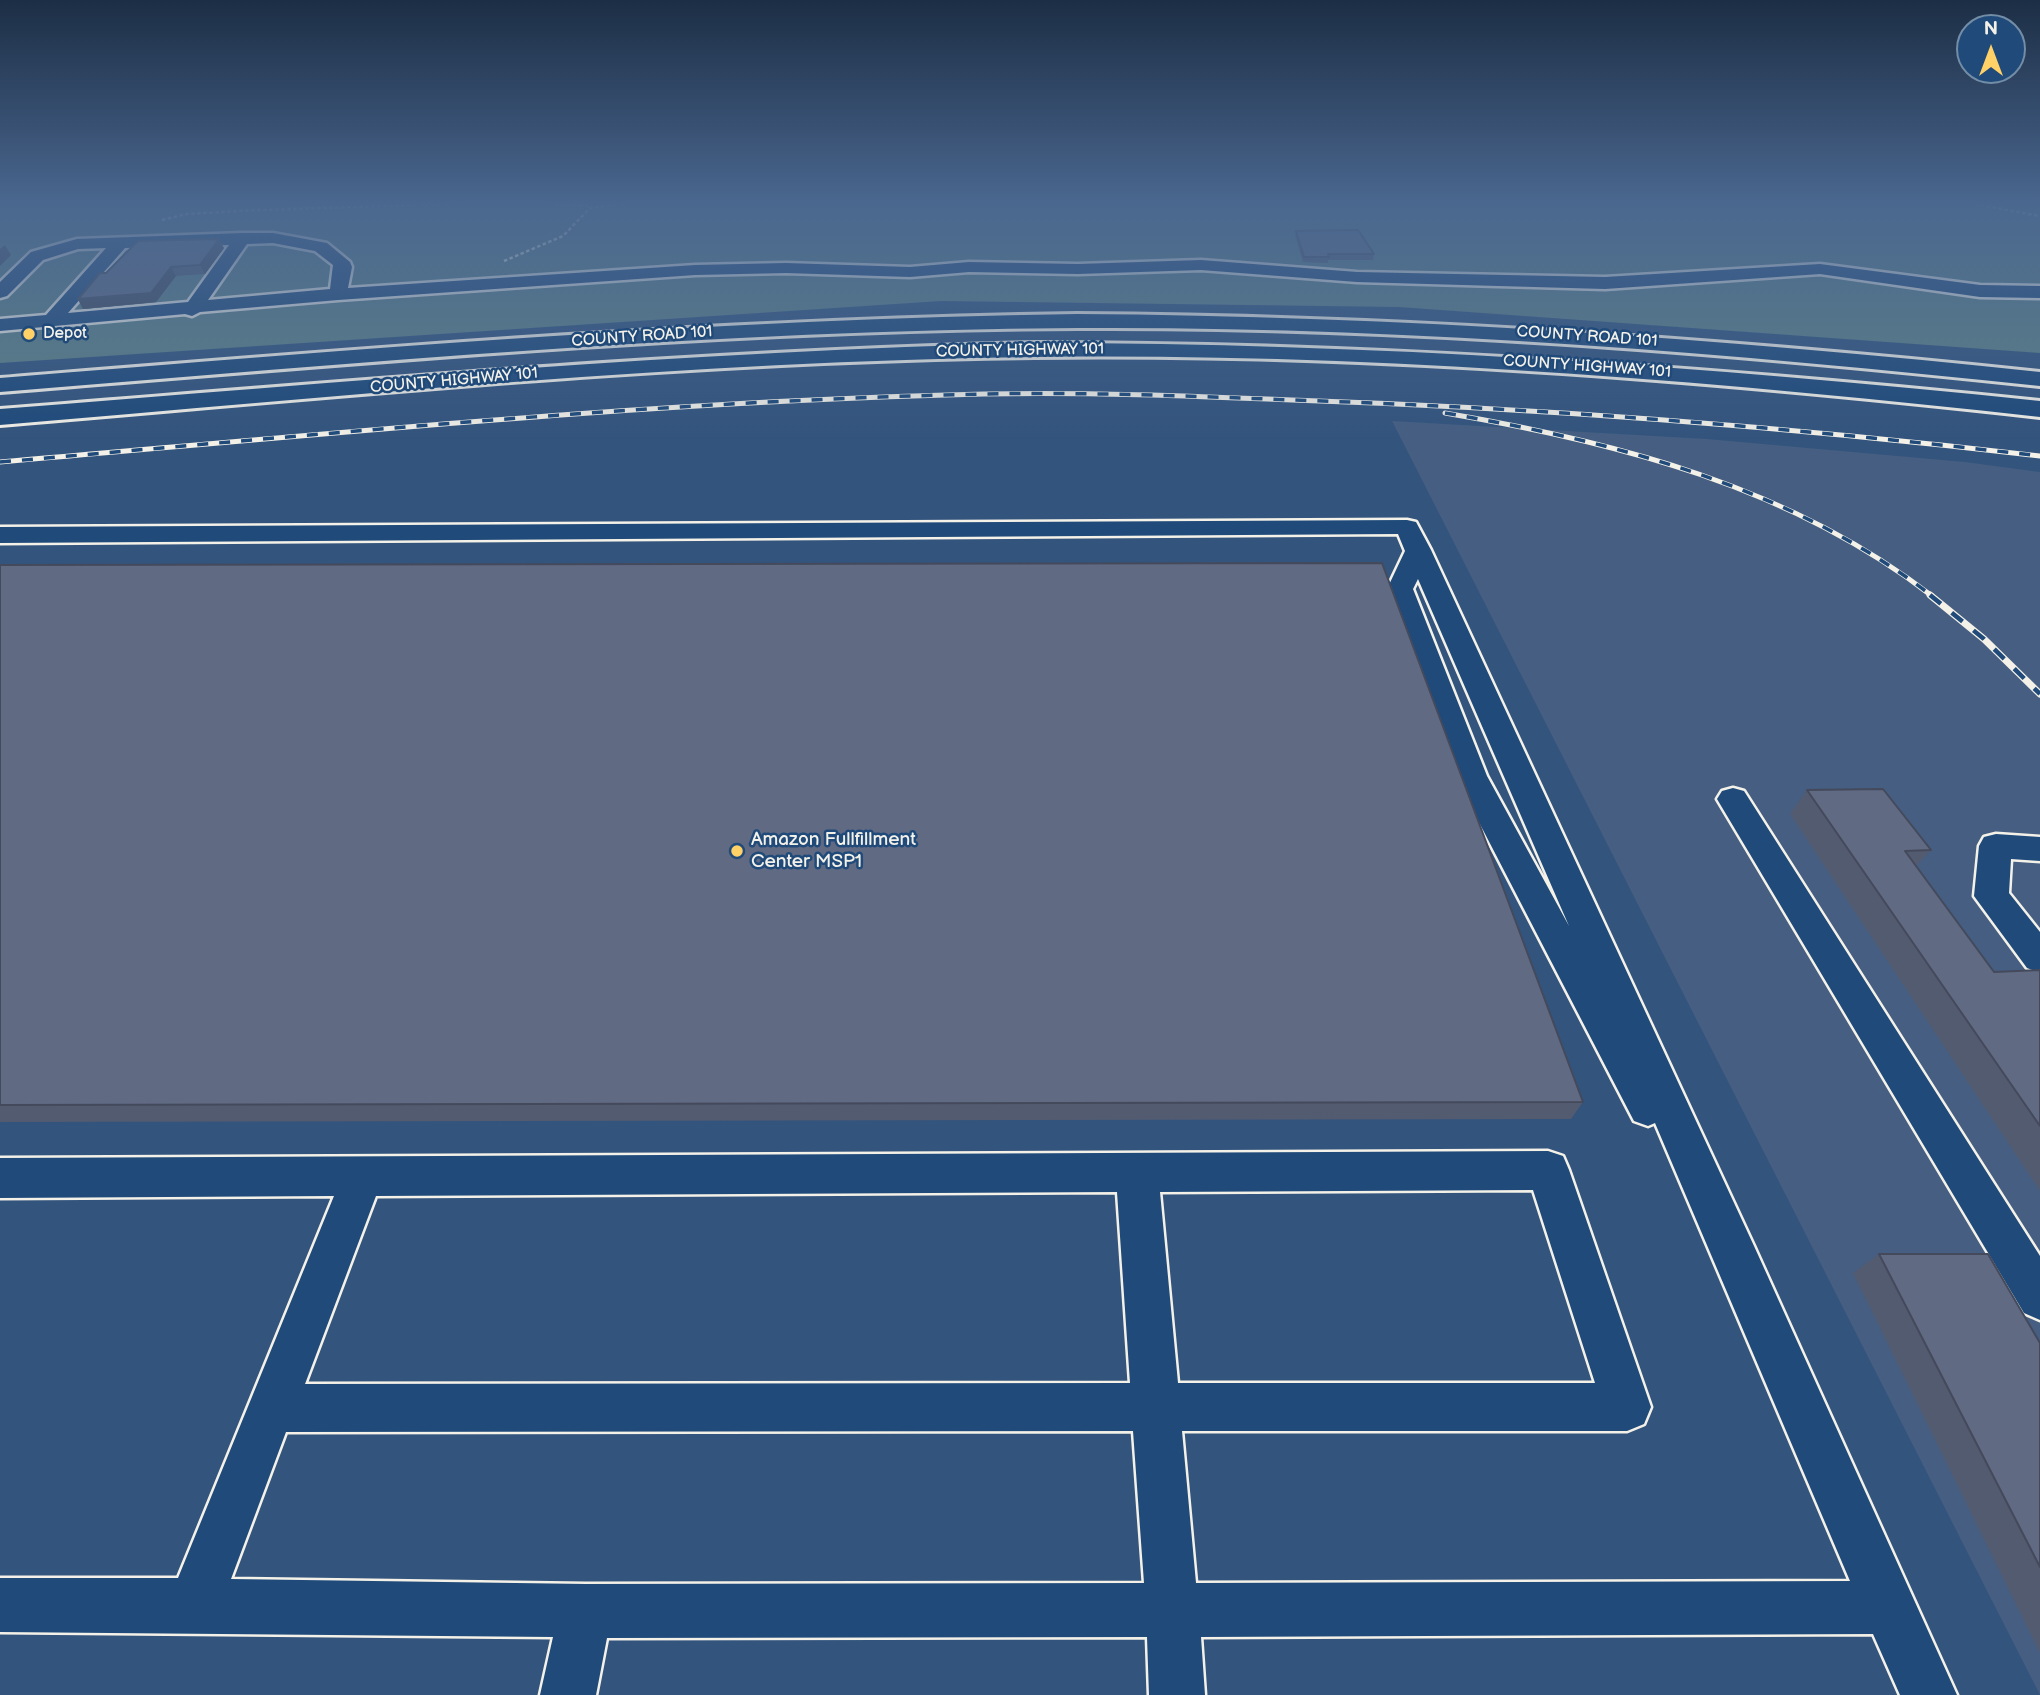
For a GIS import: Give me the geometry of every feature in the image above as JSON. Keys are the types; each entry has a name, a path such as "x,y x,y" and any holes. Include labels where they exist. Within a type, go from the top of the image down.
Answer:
{"main road":[{"name":"COUNTY ROAD 101","path":"0,385 677,334 877,325 1073,321 1327,324 1616,339 1860,359 2040,379"},
{"name":"COUNTY HIGHWAY 101","path":"0,417 729,361 897,354 1110,350 1338,354 1606,367 1776,381 2040,409"}],"lane":[{"path":"50,322 85,282"},
{"path":"192,310 211,282"},
{"path":"338,294 340,282"},
{"path":"0,326 192,310 338,294 516,282"},
{"path":"1538,282 1632,282"},
{"path":"1915,282 1980,291 2040,292"},
{"path":"0,534 1407,527 1418,550 1400,589 1471,776 1637,1089 1738,1261 1928,1695"},
{"path":"1733,799 2040,1297"},
{"path":"2040,849 1996,846 1991,896 2040,958"},
{"path":"0,1178 1548,1170 1627,1407 272,1408"},
{"path":"1137,1173 1177,1695"},
{"path":"194,1605 363,1176"},
{"path":"0,1605 586,1611 1888,1607"},
{"path":"568,1695 586,1611"}],"shaded area":[{"path":"1392,421 1707,439 1965,462 2040,472 2040,1695"}],"green space":[{"path":"0,282 2040,282 2040,353 1399,307 941,301 0,363"}],"building":[{"path":"92,282 159,282 151,293 78,299"},
{"name":"Amazon Fullfillment Center MSP1","path":"1382,563 1583,1102 0,1105 0,565"},
{"path":"1883,789 1931,850 1905,851 1994,972 2040,970 2040,1126 1807,790"},
{"path":"1879,1254 1988,1254 2040,1343 2040,1567"}],"railway":[{"path":"0,462 615,411 984,394 1215,397 1573,414 1853,436 2040,456"},
{"path":"1445,413 1574,438 1700,475 1761,498 1821,526 1878,558 1932,596"},
{"path":"1930,595 1984,639 2040,694"}],"place":[{"name":"Depot","path":"29,334"},
{"name":"Amazon Fullfillment Center MSP1","path":"737,851"}]}
